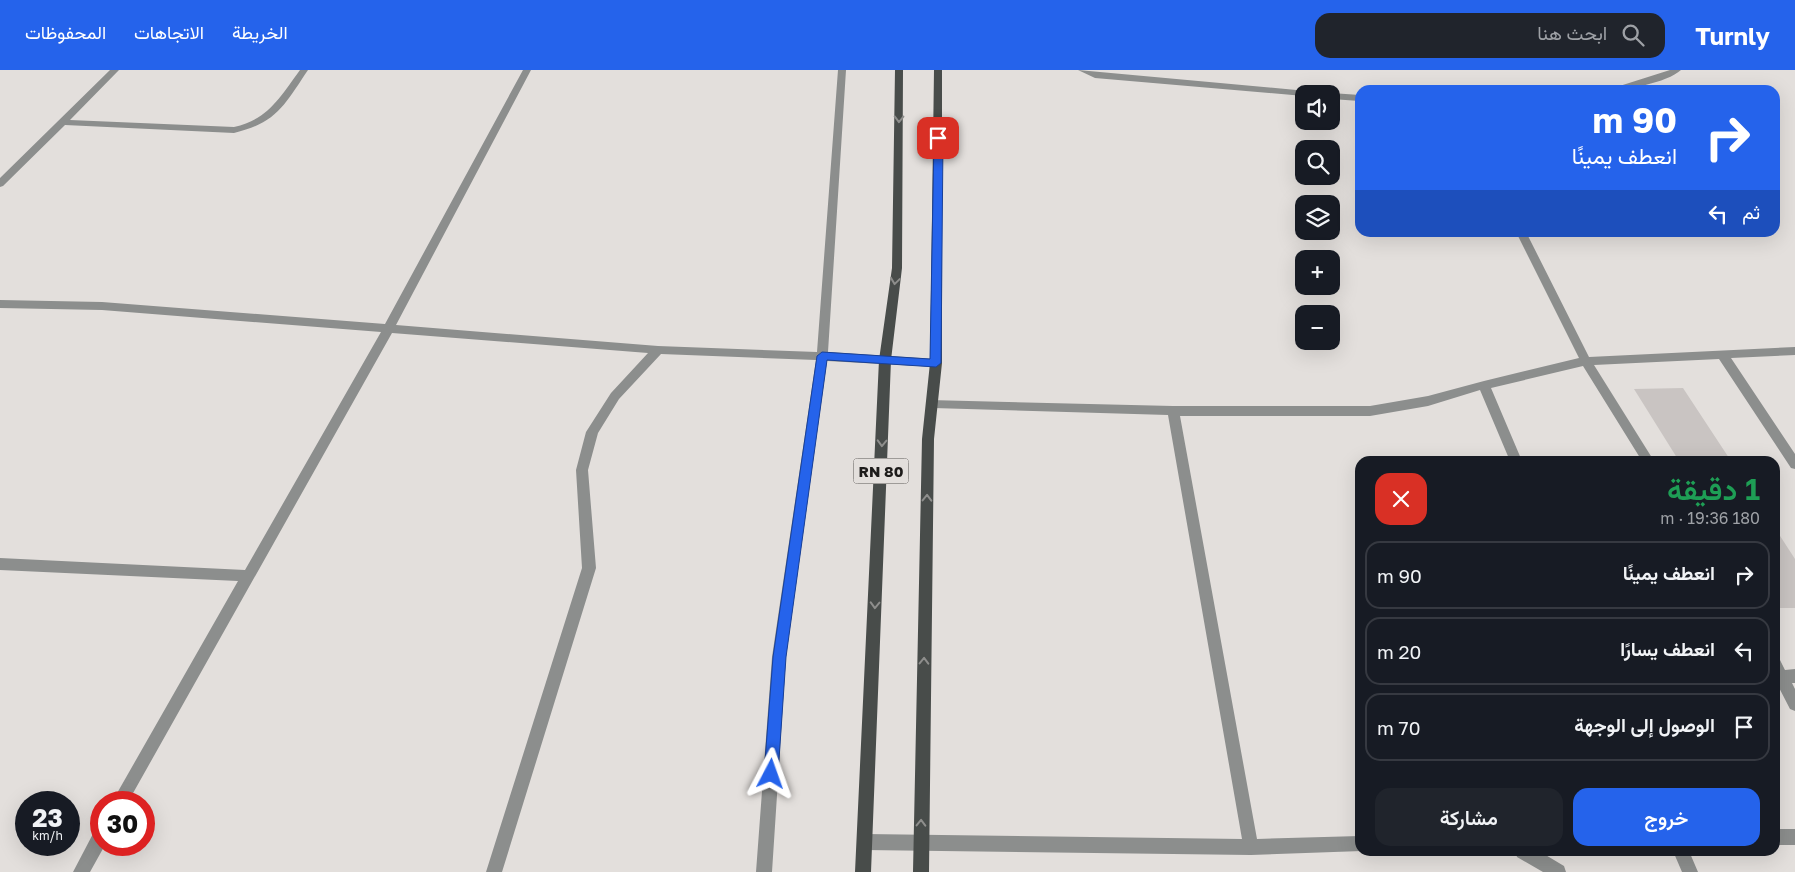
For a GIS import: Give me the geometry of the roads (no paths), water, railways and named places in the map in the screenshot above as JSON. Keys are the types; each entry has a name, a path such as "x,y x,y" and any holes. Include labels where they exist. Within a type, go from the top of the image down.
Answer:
{"main road":[{"name":"RN 80","path":"863,872 885,360 897,268 899,70"},
{"name":"RN 80","path":"921,872 928,439 936,363 938,70"}],"street":[{"path":"0,184 115,70"},
{"path":"63,122 245,129 267,120 304,70"},
{"path":"126,791 388,330 527,70"},
{"path":"764,872 779,657 822,356 842,70"},
{"path":"1082,70 1095,75 1295,93"},
{"path":"1631,85 1666,76 1677,70"},
{"path":"1340,97 1355,98"},
{"path":"1524,237 1586,361 1645,456"},
{"path":"0,304 102,306 658,350 822,356 936,363"},
{"path":"494,872 589,568 582,470 592,432 615,396 658,350"},
{"path":"932,403 1173,412 1370,411 1428,401 1484,385 1586,361 1795,351"},
{"path":"1722,354 1795,464"},
{"path":"1484,385 1514,456"},
{"path":"1173,412 1251,847"},
{"path":"0,564 249,576"},
{"path":"1784,673 1795,704"},
{"path":"1780,837 1795,837"},
{"path":"865,842 1251,847 1355,844"},
{"path":"81,872 90,856"},
{"path":"1532,856 1558,872"},
{"path":"1683,856 1690,872"}]}
